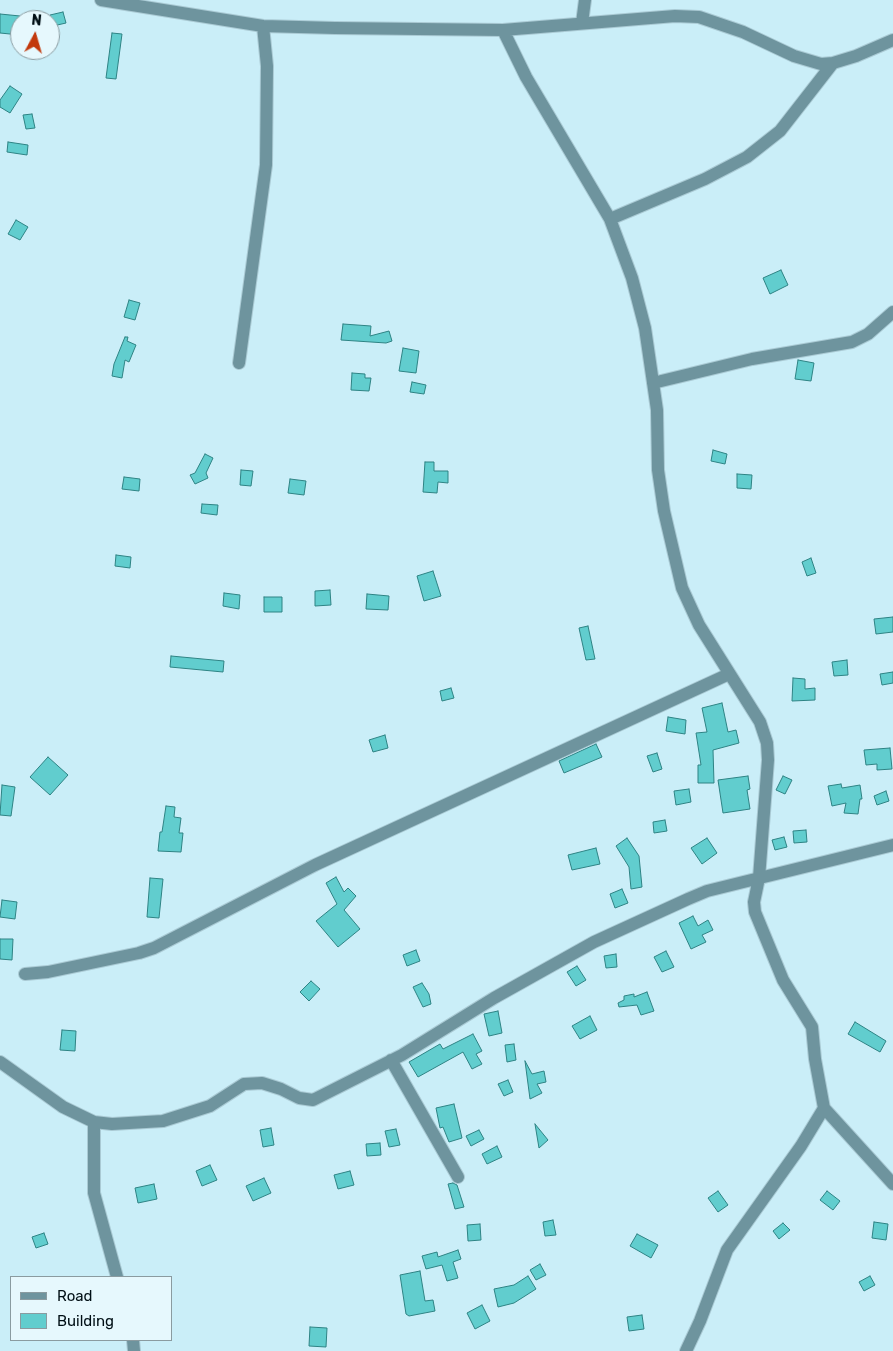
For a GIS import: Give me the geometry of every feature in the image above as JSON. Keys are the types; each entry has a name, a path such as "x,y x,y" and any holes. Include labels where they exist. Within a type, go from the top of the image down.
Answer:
{"street":[{"path":"102,0 143,2 214,19 263,26 504,30 675,16 699,17 743,32 809,62 833,63 893,40"},
{"path":"582,23 585,0"},
{"path":"239,363 266,165 267,66 263,26"},
{"path":"504,30 540,101 610,219 645,328 657,410 658,470 664,510 676,564 688,603 729,674 760,722 767,743 768,760 759,878 754,902 755,912 783,980 812,1027 815,1059 824,1108 893,1184"},
{"path":"610,219 705,179 747,157 780,131 833,63"},
{"path":"653,383 752,359 852,342 868,334 893,312"},
{"path":"25,974 48,972 154,948 315,865 729,674"},
{"path":"0,1062 63,1106 94,1122 112,1124 164,1122 210,1106 244,1084 262,1083 281,1089 299,1098 313,1100 391,1060 494,998 594,942 707,891 893,845"},
{"path":"391,1060 458,1177"},
{"path":"686,1351 700,1321 727,1250 801,1146 824,1108"},
{"path":"94,1122 94,1193 117,1276"}],"building":[{"path":"63,12 66,23 60,24 60,13"},
{"path":"0,14 10,15 10,34 0,33"},
{"path":"112,33 122,34 116,79 106,78"},
{"path":"10,86 22,94 10,113 0,107 0,100"},
{"path":"32,114 35,128 26,129 23,115"},
{"path":"8,142 28,145 27,155 7,152"},
{"path":"16,220 28,227 20,240 8,234"},
{"path":"781,270 788,285 770,294 763,278"},
{"path":"129,300 140,303 135,320 124,317"},
{"path":"343,324 371,326 370,336 389,331 392,341 386,343 341,340"},
{"path":"125,337 128,337 127,341 136,345 129,362 125,360 122,378 112,376 114,364"},
{"path":"403,348 419,351 416,373 399,371"},
{"path":"798,360 814,363 811,381 795,379"},
{"path":"352,373 365,374 365,378 371,378 369,391 351,390"},
{"path":"412,382 426,385 424,394 410,392"},
{"path":"713,450 727,454 725,464 711,461"},
{"path":"205,454 213,458 206,473 208,478 195,484 190,475 195,473"},
{"path":"425,462 434,462 434,471 448,471 448,483 438,482 437,493 423,492"},
{"path":"241,470 253,471 251,486 240,485"},
{"path":"737,474 752,475 751,489 737,488"},
{"path":"124,477 140,479 139,491 122,489"},
{"path":"290,479 306,481 304,495 288,493"},
{"path":"202,504 218,505 217,515 201,513"},
{"path":"116,555 131,557 130,568 115,566"},
{"path":"811,558 816,573 807,576 802,562"},
{"path":"433,571 441,596 424,601 417,576"},
{"path":"330,590 331,605 315,606 315,591"},
{"path":"224,593 240,595 239,609 223,606"},
{"path":"367,594 389,596 388,610 366,609"},
{"path":"264,597 282,597 282,612 264,612"},
{"path":"893,617 893,632 876,634 874,619"},
{"path":"588,626 595,659 586,660 579,628"},
{"path":"171,656 224,661 223,672 170,667"},
{"path":"847,660 848,675 834,676 832,662"},
{"path":"893,672 893,683 882,685 880,674"},
{"path":"793,678 805,679 805,689 815,688 815,700 792,701"},
{"path":"451,688 454,698 442,701 440,691"},
{"path":"722,703 728,732 736,730 739,743 713,750 714,783 698,783 698,765 701,765 696,733 707,732 702,708"},
{"path":"668,717 686,720 685,734 666,731"},
{"path":"385,735 388,748 373,752 369,740"},
{"path":"596,744 602,757 564,773 559,761"},
{"path":"890,748 892,769 877,770 877,764 866,765 864,750"},
{"path":"657,753 662,769 653,772 647,756"},
{"path":"48,757 68,775 50,795 30,777"},
{"path":"748,776 750,789 747,790 750,809 723,813 718,780"},
{"path":"783,776 792,780 785,794 776,790"},
{"path":"841,784 842,788 860,785 862,799 860,799 858,814 844,813 846,803 832,806 828,786"},
{"path":"2,785 15,787 11,816 0,815"},
{"path":"689,789 691,802 676,805 674,791"},
{"path":"886,791 889,801 877,805 874,796"},
{"path":"166,806 175,807 174,817 181,818 179,833 183,833 181,852 158,851"},
{"path":"665,820 667,831 654,833 653,822"},
{"path":"806,830 807,842 794,843 793,831"},
{"path":"784,837 787,847 775,850 772,840"},
{"path":"627,838 639,856 642,887 631,889 629,867 616,846"},
{"path":"707,838 717,853 702,864 691,848"},
{"path":"596,848 600,864 572,870 568,855"},
{"path":"336,877 344,892 348,888 356,896 344,910 360,929 338,947 316,921 337,904 326,883"},
{"path":"150,878 163,879 159,918 147,917"},
{"path":"622,889 628,903 615,908 610,894"},
{"path":"2,900 17,902 15,919 0,917"},
{"path":"693,916 698,926 708,920 713,930 702,935 706,942 691,949 679,923"},
{"path":"0,939 13,939 12,960 0,959"},
{"path":"416,950 420,961 407,966 403,955"},
{"path":"666,951 674,967 662,972 654,957"},
{"path":"616,954 617,967 606,968 604,956"},
{"path":"577,966 586,980 576,986 567,972"},
{"path":"311,981 320,989 309,1001 300,992"},
{"path":"422,983 429,994 431,1004 423,1007 413,987"},
{"path":"647,992 654,1011 641,1015 637,1005 619,1007 618,1003 624,1000 624,996 634,994 634,997"},
{"path":"498,1011 502,1033 489,1036 484,1014"},
{"path":"590,1016 597,1030 580,1039 572,1026"},
{"path":"855,1022 886,1041 880,1052 848,1034"},
{"path":"62,1030 76,1031 75,1051 60,1050"},
{"path":"473,1034 482,1051 476,1054 482,1064 472,1069 463,1052 418,1077 409,1062 440,1044 443,1049"},
{"path":"514,1044 516,1060 507,1062 505,1045"},
{"path":"525,1061 532,1074 544,1071 546,1082 537,1084 542,1093 530,1099"},
{"path":"508,1080 513,1092 504,1096 498,1084"},
{"path":"454,1104 462,1138 449,1142 443,1127 440,1128 436,1108"},
{"path":"535,1124 548,1140 539,1148"},
{"path":"271,1128 274,1145 263,1147 260,1130"},
{"path":"396,1129 400,1145 389,1147 385,1131"},
{"path":"479,1130 484,1139 471,1146 466,1136"},
{"path":"380,1143 381,1155 367,1156 366,1144"},
{"path":"497,1146 502,1157 487,1164 482,1154"},
{"path":"210,1165 217,1180 202,1186 196,1171"},
{"path":"350,1171 354,1185 338,1189 334,1175"},
{"path":"264,1178 271,1193 253,1201 246,1186"},
{"path":"453,1183 457,1185 464,1207 455,1209 448,1184"},
{"path":"154,1184 157,1199 138,1203 135,1188"},
{"path":"718,1191 728,1205 718,1212 708,1198"},
{"path":"827,1191 840,1201 833,1210 820,1200"},
{"path":"553,1220 556,1235 545,1236 543,1222"},
{"path":"874,1222 888,1224 886,1240 872,1238"},
{"path":"783,1223 790,1230 779,1239 773,1231"},
{"path":"480,1224 481,1240 468,1241 467,1225"},
{"path":"44,1233 48,1244 36,1248 32,1237"},
{"path":"637,1234 658,1245 651,1258 630,1246"},
{"path":"458,1250 461,1259 453,1262 458,1278 447,1281 442,1265 426,1269 422,1256 437,1252 438,1257"},
{"path":"540,1264 546,1275 536,1280 530,1270"},
{"path":"420,1271 425,1301 433,1300 435,1311 409,1316 406,1314 400,1275"},
{"path":"528,1276 536,1289 514,1303 498,1307 494,1289 514,1285"},
{"path":"870,1276 875,1285 864,1291 859,1282"},
{"path":"482,1305 490,1321 475,1329 467,1313"},
{"path":"642,1315 644,1329 629,1331 627,1317"},
{"path":"310,1327 327,1328 326,1347 309,1346"}]}
